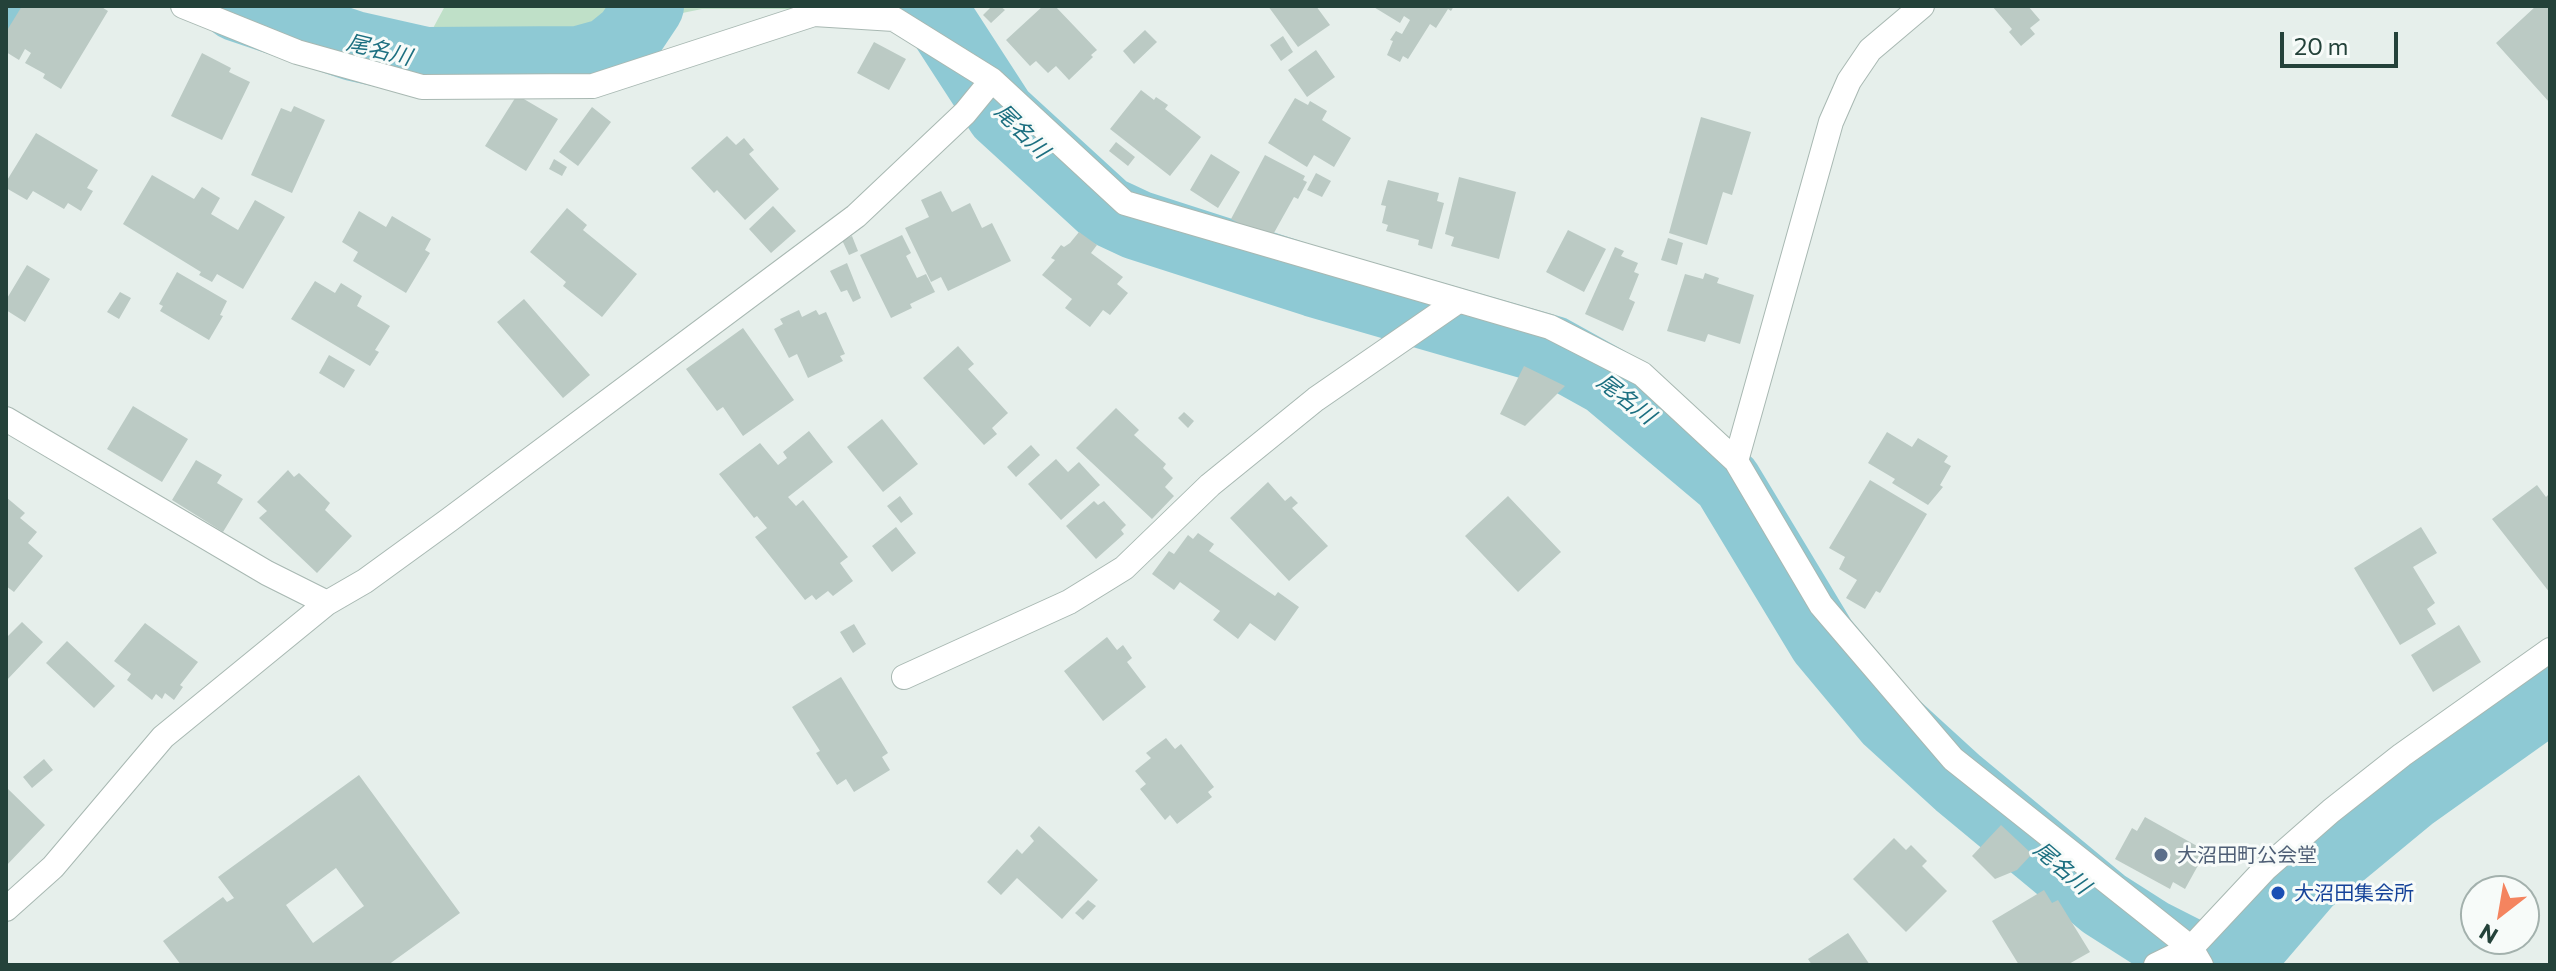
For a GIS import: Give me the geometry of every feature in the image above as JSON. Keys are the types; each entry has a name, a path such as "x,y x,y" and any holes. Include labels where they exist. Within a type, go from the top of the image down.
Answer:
{"street":[{"path":"183,6 297,52 422,87 593,86 814,14 894,19 992,80 1125,203 1550,327 1642,374 1736,461 1821,605 1953,759 2196,956"},
{"path":"1736,461 1831,122 1849,81 1870,50 1922,6"},
{"path":"6,909 53,867 163,737 327,603 365,581 449,520 856,216 965,113 992,80"},
{"path":"904,677 1069,602 1124,568 1210,485 1316,399 1458,301"},
{"path":"6,419 267,573 327,603"},
{"path":"2156,965 2196,956 2265,869 2331,811 2402,755 2550,650"}],"green space":[{"path":"445,6 829,6 805,9 702,9 589,32 456,76 411,69"}],"building":[{"path":"22,6 100,6 108,11 61,89 43,78 45,74 25,63 31,53 25,49 19,60 6,52 6,32"},
{"path":"992,6 1005,10 991,23 983,15"},
{"path":"1043,6 1055,6 1097,50 1069,80 1056,66 1048,73 1036,61 1030,66 1006,40"},
{"path":"1268,6 1316,6 1330,25 1298,47"},
{"path":"1372,6 1454,6 1451,11 1448,9 1436,28 1430,24 1408,59 1403,56 1400,62 1387,55 1393,41 1390,40 1396,31 1402,34 1410,20 1404,16 1400,23"},
{"path":"1992,6 2028,6 2040,20 2030,28 2035,34 2021,46 2009,32 2012,29"},
{"path":"2536,6 2550,6 2550,103 2496,43"},
{"path":"1145,30 1157,42 1134,64 1123,51"},
{"path":"1283,36 1293,52 1281,61 1270,45"},
{"path":"874,42 906,59 889,90 857,73"},
{"path":"1316,50 1335,77 1307,97 1288,70"},
{"path":"202,53 250,82 222,140 171,116"},
{"path":"1141,90 1154,100 1156,97 1168,105 1165,109 1201,137 1170,176 1110,129"},
{"path":"517,95 558,119 526,171 485,146"},
{"path":"1295,98 1308,105 1310,101 1327,111 1322,120 1351,138 1334,167 1314,155 1307,167 1268,143"},
{"path":"294,106 325,120 292,193 251,175 281,108 291,112"},
{"path":"592,107 611,122 578,166 559,152"},
{"path":"1701,117 1751,132 1732,195 1723,192 1707,245 1669,233"},
{"path":"36,133 98,170 87,188 93,191 81,211 68,203 64,209 33,191 27,200 6,188 6,182"},
{"path":"727,136 736,145 744,138 754,150 749,154 779,189 745,220 691,168"},
{"path":"1116,142 1135,157 1128,166 1109,151"},
{"path":"1211,154 1240,172 1218,208 1190,190"},
{"path":"1265,155 1305,176 1303,180 1307,182 1298,199 1294,197 1270,240 1231,219"},
{"path":"554,159 567,167 562,176 549,169"},
{"path":"1316,173 1331,181 1322,197 1307,190"},
{"path":"152,175 194,199 202,187 220,198 211,214 238,230 255,200 285,217 243,289 217,274 212,282 199,275 201,272 123,224"},
{"path":"1459,177 1516,192 1499,259 1451,246 1454,237 1445,234"},
{"path":"1388,180 1439,193 1437,201 1444,203 1432,249 1418,245 1419,240 1386,231 1388,225 1382,223 1386,206 1381,205"},
{"path":"941,191 952,212 970,203 982,228 992,223 1011,261 948,291 941,277 931,282 905,228 929,217 921,200"},
{"path":"773,206 796,231 771,253 749,229"},
{"path":"567,208 587,225 583,230 637,274 602,317 563,286 566,282 530,252"},
{"path":"359,211 386,227 392,216 431,239 425,250 430,253 406,293 353,261 358,252 342,242"},
{"path":"1568,230 1606,249 1584,292 1546,272"},
{"path":"1079,232 1097,245 1091,253 1123,277 1117,284 1128,293 1110,315 1103,310 1090,327 1065,308 1072,299 1042,275 1055,260 1051,258 1061,245 1064,247 1070,243"},
{"path":"902,235 911,253 906,256 917,278 926,274 935,292 891,318 860,255"},
{"path":"852,236 858,251 849,255 842,240"},
{"path":"1668,238 1683,243 1677,265 1661,260"},
{"path":"1615,247 1624,251 1621,256 1638,263 1634,272 1639,274 1629,299 1635,302 1623,331 1585,314"},
{"path":"847,263 861,298 853,302 847,290 841,292 830,271"},
{"path":"27,265 50,279 25,322 6,310 6,300"},
{"path":"177,272 227,301 220,315 223,316 209,340 160,311 163,306 159,304"},
{"path":"1705,273 1719,278 1717,283 1754,295 1740,344 1708,334 1705,342 1667,331 1685,274 1703,279"},
{"path":"315,281 335,293 341,283 362,296 357,306 390,326 375,350 379,352 370,366 291,319"},
{"path":"120,292 131,298 119,319 107,312"},
{"path":"524,299 590,375 563,398 497,322"},
{"path":"799,310 802,317 816,310 819,315 826,312 845,354 840,356 843,361 808,378 797,354 789,358 774,329 783,324 780,319"},
{"path":"743,328 794,400 743,436 723,407 717,411 686,369"},
{"path":"958,346 974,364 968,369 1008,413 992,428 997,434 984,445 923,378"},
{"path":"329,355 355,370 344,388 319,373"},
{"path":"1524,366 1565,386 1525,426 1500,414"},
{"path":"133,406 188,439 162,482 107,449"},
{"path":"1116,408 1139,430 1134,435 1166,464 1163,468 1173,478 1165,487 1174,496 1152,519 1076,448"},
{"path":"1184,412 1194,421 1188,428 1178,418"},
{"path":"882,419 918,464 883,492 847,447"},
{"path":"809,431 833,462 788,497 796,506 803,500 848,557 840,563 853,581 833,596 828,591 816,600 812,595 805,600 755,537 767,528 757,516 754,518 719,474 760,443 778,465 787,458 783,452"},
{"path":"1887,432 1912,447 1918,438 1948,456 1944,462 1951,466 1940,485 1943,487 1928,505 1892,483 1895,479 1868,463"},
{"path":"1031,445 1040,455 1016,477 1007,467"},
{"path":"1056,459 1068,472 1079,462 1100,485 1061,520 1028,484"},
{"path":"196,460 222,475 217,483 243,499 223,532 172,500"},
{"path":"288,470 294,477 299,473 330,503 325,510 352,536 317,573 259,518 267,511 257,502"},
{"path":"1870,480 1927,514 1880,593 1876,591 1865,609 1846,598 1857,580 1839,569 1845,557 1829,548"},
{"path":"1268,482 1285,501 1291,496 1298,503 1292,508 1328,546 1289,581 1230,518"},
{"path":"2537,485 2546,497 2550,493 2550,593 2492,519"},
{"path":"900,496 913,514 901,523 887,506"},
{"path":"1508,496 1561,552 1518,592 1465,536"},
{"path":"6,497 25,513 20,518 37,532 28,543 43,556 14,592 6,586"},
{"path":"1094,501 1098,505 1104,501 1126,525 1121,530 1124,534 1096,559 1066,526"},
{"path":"896,527 916,553 892,572 872,546"},
{"path":"2421,527 2437,553 2413,567 2435,603 2427,609 2436,624 2400,645 2354,568"},
{"path":"1198,533 1214,544 1209,551 1275,596 1278,592 1299,607 1275,641 1250,623 1238,639 1213,620 1220,611 1180,582 1174,590 1152,574 1169,551 1174,554 1188,535 1193,539"},
{"path":"22,622 43,642 6,681 6,638"},
{"path":"145,623 198,662 180,685 183,687 174,700 165,693 162,699 156,694 152,700 127,680 131,674 114,661"},
{"path":"854,624 866,644 853,653 840,632"},
{"path":"2459,625 2481,662 2433,692 2411,655"},
{"path":"1107,637 1117,650 1123,645 1132,658 1127,662 1146,687 1103,721 1064,671"},
{"path":"67,641 115,686 94,708 46,663"},
{"path":"841,677 888,753 882,757 890,770 854,792 846,779 837,785 792,707"},
{"path":"1166,738 1175,749 1181,744 1214,787 1208,792 1212,797 1177,824 1170,815 1165,820 1140,789 1146,784 1135,771 1151,758 1146,753"},
{"path":"44,759 53,770 32,788 23,777"},
{"path":"359,775 460,913 388,965 181,965 163,941 223,897 227,902 234,898 218,877","holes":["336,868 364,906 313,943 286,905"]},
{"path":"6,789 45,825 6,866"},
{"name":"大沼田町公会堂","path":"2145,817 2206,851 2185,889 2173,882 2170,889 2115,859 2132,828 2137,831"},
{"path":"2001,825 2032,854 2017,870 1995,879 1972,856"},
{"path":"1039,826 1098,880 1062,919 1017,878 1001,895 987,882 1017,849 1022,854 1034,841 1030,836"},
{"path":"1894,838 1906,850 1911,845 1927,861 1922,866 1947,891 1906,932 1853,879"},
{"path":"2044,890 2052,903 2058,900 2090,952 2067,965 2019,965 1992,921"},
{"path":"1088,900 1096,906 1083,920 1075,913"},
{"path":"1848,933 1870,965 1812,965 1808,959"}],"waterway":[{"name":"尾名川","path":"6,12 18,6"},
{"name":"尾名川","path":"236,6 354,46 425,62 579,61 608,53 629,36 649,6"},
{"name":"尾名川","path":"931,6 1001,114 1107,211 1137,225 1314,282 1553,351 1607,381 1727,482 1823,641 1889,720 1958,783 2104,904 2151,934 2212,965"},
{"name":"尾名川","path":"2236,965 2308,881 2411,796 2550,697"}],"place":[{"name":"大沼田町公会堂","path":"2161,855"},
{"name":"大沼田集会所","path":"2278,893"}]}
